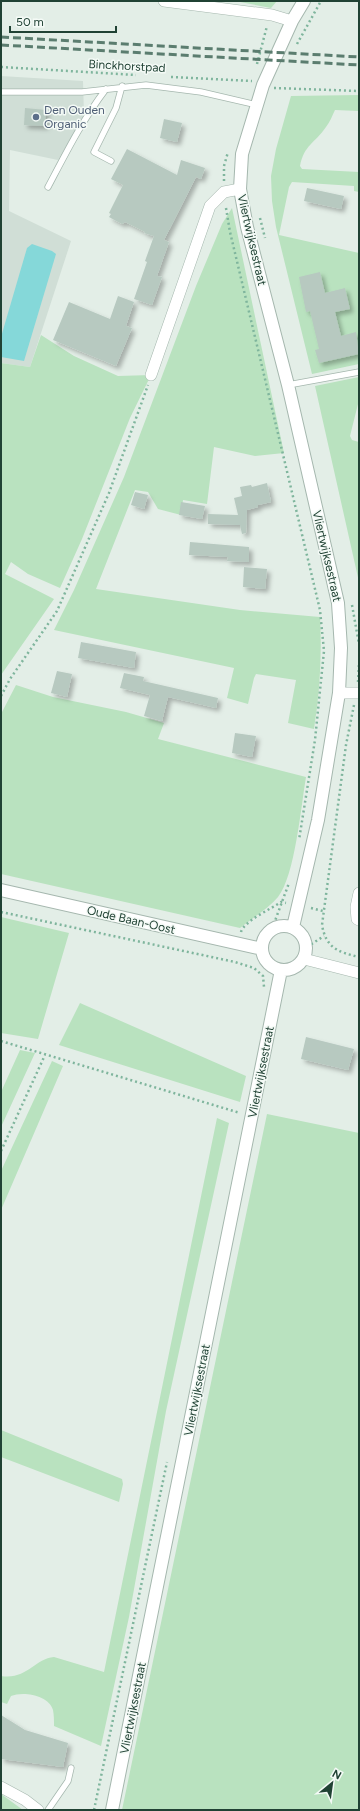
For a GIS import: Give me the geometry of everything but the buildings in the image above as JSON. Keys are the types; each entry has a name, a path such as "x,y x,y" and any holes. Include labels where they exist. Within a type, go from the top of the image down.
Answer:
{"street":[{"path":"164,1 272,15 292,21"},
{"name":"Vliertwijksestraat","path":"293,927 318,820 339,693 341,648 338,603 288,385 247,227 240,189 242,154 256,105 273,60 292,21 304,1"},
{"name":"Vliertwijksestraat","path":"151,375 210,206 224,192 240,189"},
{"path":"339,693 358,693"},
{"name":"Oude Baan-Oost","path":"1,890 262,949"},
{"path":"359,893 356,907 357,919 359,920"},
{"path":"286,925 293,927 303,935 307,946 304,959 294,968 281,970 272,966 264,959 262,949 263,941 272,929 286,925"},
{"path":"304,959 359,973"},
{"name":"Vliertwijksestraat","path":"112,1810 281,970"},
{"path":"1,1787 25,1800 38,1810"}],"lane":[{"path":"1,92 82,92 122,86 146,85 201,92 256,105"},
{"path":"111,161 94,152 116,108 122,86"},
{"path":"48,187 92,107 106,89"},
{"path":"288,385 359,372"},
{"path":"48,1810 68,1781 71,1768"}],"path":[{"path":"296,47 321,1"},
{"path":"256,67 272,15"},
{"name":"Binckhorstpad","path":"1,67 140,75"},
{"path":"244,102 254,74"},
{"name":"Binckhorstpad","path":"164,77 252,81"},
{"path":"280,82 276,90 359,91"},
{"name":"Vliertwijksestraat","path":"231,145 224,166 224,192 230,232 320,610 324,651 315,740 298,841"},
{"name":"Vliertwijksestraat","path":"260,216 265,239"},
{"path":"1,696 10,678 56,611 109,493 151,375"},
{"name":"Vliertwijksestraat","path":"351,599 359,644"},
{"path":"359,662 358,693 346,745 322,925 324,936 328,943 336,950 359,957"},
{"path":"272,929 291,878"},
{"path":"239,945 243,927 281,902"},
{"name":"Oude Baan-Oost","path":"1,912 235,962 239,945"},
{"path":"307,946 324,936"},
{"path":"1,1041 252,1116"},
{"path":"1,1151 45,1055"}],"shaded area":[{"path":"1,76 83,81 84,115 58,160 10,150 9,211 71,241 30,367 1,363"}],"green space":[{"path":"235,1 277,1 271,8"},
{"path":"359,95 359,111 335,110 330,121 304,153 300,166 302,169 359,172 359,192 354,191 354,186 292,182 289,187 279,235 359,253 359,364 312,374 276,227 272,201 271,176 276,149 291,96"},
{"path":"232,208 284,453 255,456 214,447 207,504 183,500 181,515 158,509 148,492 135,490 96,589 240,610 320,617 320,673 314,729 288,723 296,680 256,674 248,704 227,698 234,668 54,630 74,590 124,477 196,286 222,224"},
{"path":"41,335 74,356 118,376 151,375 130,418 82,539 60,588 28,574 11,562 5,574 54,599 1,675 1,363 30,367"},
{"path":"359,377 359,400 350,436 352,440 359,442 359,582 315,386"},
{"path":"16,685 53,697 126,712 164,723 158,739 306,777 293,857 284,887 278,897 240,928 1,874 1,714"},
{"path":"1,917 69,933 38,1039 1,1033"},
{"path":"80,1003 246,1076 240,1102 59,1045"},
{"path":"20,1050 35,1053 1,1127 1,1092"},
{"path":"52,1061 63,1066 1,1210 1,1171"},
{"path":"267,1114 359,1133 359,1810 122,1810"},
{"path":"217,1118 229,1123 166,1411 129,1617 101,1746 54,1726 54,1716 51,1705 41,1698 29,1694 22,1694 11,1696 7,1704 1,1702 1,1676 17,1675 41,1661 54,1657 104,1672"},
{"path":"1,1430 122,1479 123,1484 119,1502 1,1457"},
{"path":"1,1794 23,1810 2,1810"}],"water":[{"path":"32,244 52,251 56,254 24,361 1,357 1,337 27,248"}],"railway":[{"path":"1,37 359,57"},
{"path":"1,45 359,65"}],"place":[{"name":"Den Ouden Organic","path":"36,117"}]}
